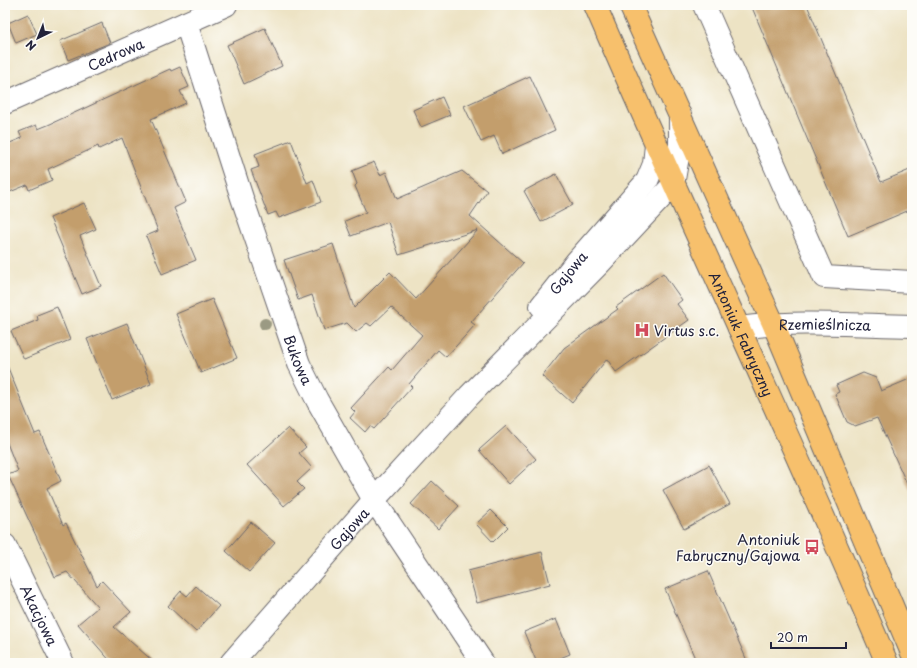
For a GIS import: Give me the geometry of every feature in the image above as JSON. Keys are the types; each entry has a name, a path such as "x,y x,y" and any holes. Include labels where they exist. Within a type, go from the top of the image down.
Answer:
{"main road":[{"name":"Antoniuk Fabryczny","path":"595,5 673,185 835,539 887,663"},
{"path":"630,5 773,323 912,653"},
{"path":"793,448 821,435"}],"street":[{"name":"Cedrowa","path":"5,103 226,5"},
{"path":"704,5 824,277 912,282"},
{"name":"Bukowa","path":"186,23 242,198 299,364 317,400 374,500 483,663"},
{"path":"673,185 680,145 680,115"},
{"name":"Gajowa","path":"469,396 576,262 647,181 654,164 656,145"},
{"name":"Gajowa","path":"232,663 374,500 469,396 601,262 673,185"},
{"name":"Rzemieślnicza","path":"739,328 773,323 912,326"},
{"name":"Akacjowa","path":"5,545 63,663"}],"building":[{"path":"751,5 807,5 881,182 912,169 912,209 848,236"},
{"path":"28,14 37,34 16,43 8,23"},
{"path":"102,23 110,43 68,60 60,41"},
{"path":"265,28 282,66 244,84 227,45"},
{"path":"180,67 189,87 180,91 186,103 151,119 186,202 174,208 196,260 162,274 146,236 158,231 122,138 99,149 98,146 48,169 52,180 29,190 27,185 5,194 5,145 22,138 19,132 36,125 38,129 48,125 170,69 171,71"},
{"path":"530,76 555,130 502,154 494,136 481,142 464,106"},
{"path":"442,97 450,115 421,127 413,110"},
{"path":"291,140 307,183 313,180 321,202 279,218 276,212 268,215 251,170 259,167 255,154"},
{"path":"374,162 380,175 386,172 397,199 462,171 487,191 470,216 523,263 471,322 475,325 446,357 438,350 409,384 412,387 374,429 370,426 365,432 350,418 355,412 351,408 389,367 392,370 422,335 391,307 371,326 367,323 356,332 347,323 324,330 312,295 298,300 284,260 333,244 354,308 390,272 416,299 478,230 399,255 388,222 351,236 345,221 366,212 355,186 357,184 352,171"},
{"path":"556,174 573,205 541,222 524,191"},
{"path":"84,203 96,229 80,236 101,286 82,294 50,218"},
{"name":"Virtus s.c.","path":"663,273 682,300 677,304 689,320 616,372 607,359 572,403 542,376 564,348 618,309 616,307"},
{"path":"212,299 237,358 201,373 176,314"},
{"path":"57,307 70,340 24,359 11,331 38,320 37,315"},
{"path":"127,323 151,384 112,400 87,339"},
{"path":"6,363 35,434 40,432 61,481 47,488 63,525 66,523 97,586 102,581 131,612 114,627 155,663 112,663 78,624 98,607 67,572 55,577 8,475 18,471 5,438"},
{"path":"863,373 876,378 881,391 912,378 912,495 877,418 855,426 847,422 835,394 839,392 836,385"},
{"path":"506,426 536,459 509,484 479,450"},
{"path":"288,428 306,447 299,453 312,468 297,482 304,489 284,506 247,465"},
{"path":"709,465 730,504 684,529 663,490"},
{"path":"432,481 459,506 438,529 411,504"},
{"path":"491,510 508,527 493,542 476,524"},
{"path":"251,522 275,543 249,572 226,551"},
{"path":"542,552 550,584 477,603 468,571"},
{"path":"708,571 748,663 697,663 665,589"},
{"path":"196,586 219,606 196,632 168,606 181,591 187,596"},
{"path":"556,619 570,654 548,663 537,663 524,632"}],"place":[{"name":"Virtus s.c.","path":"642,330"},
{"name":"Antoniuk Fabryczny/Gajowa","path":"812,547"}]}
